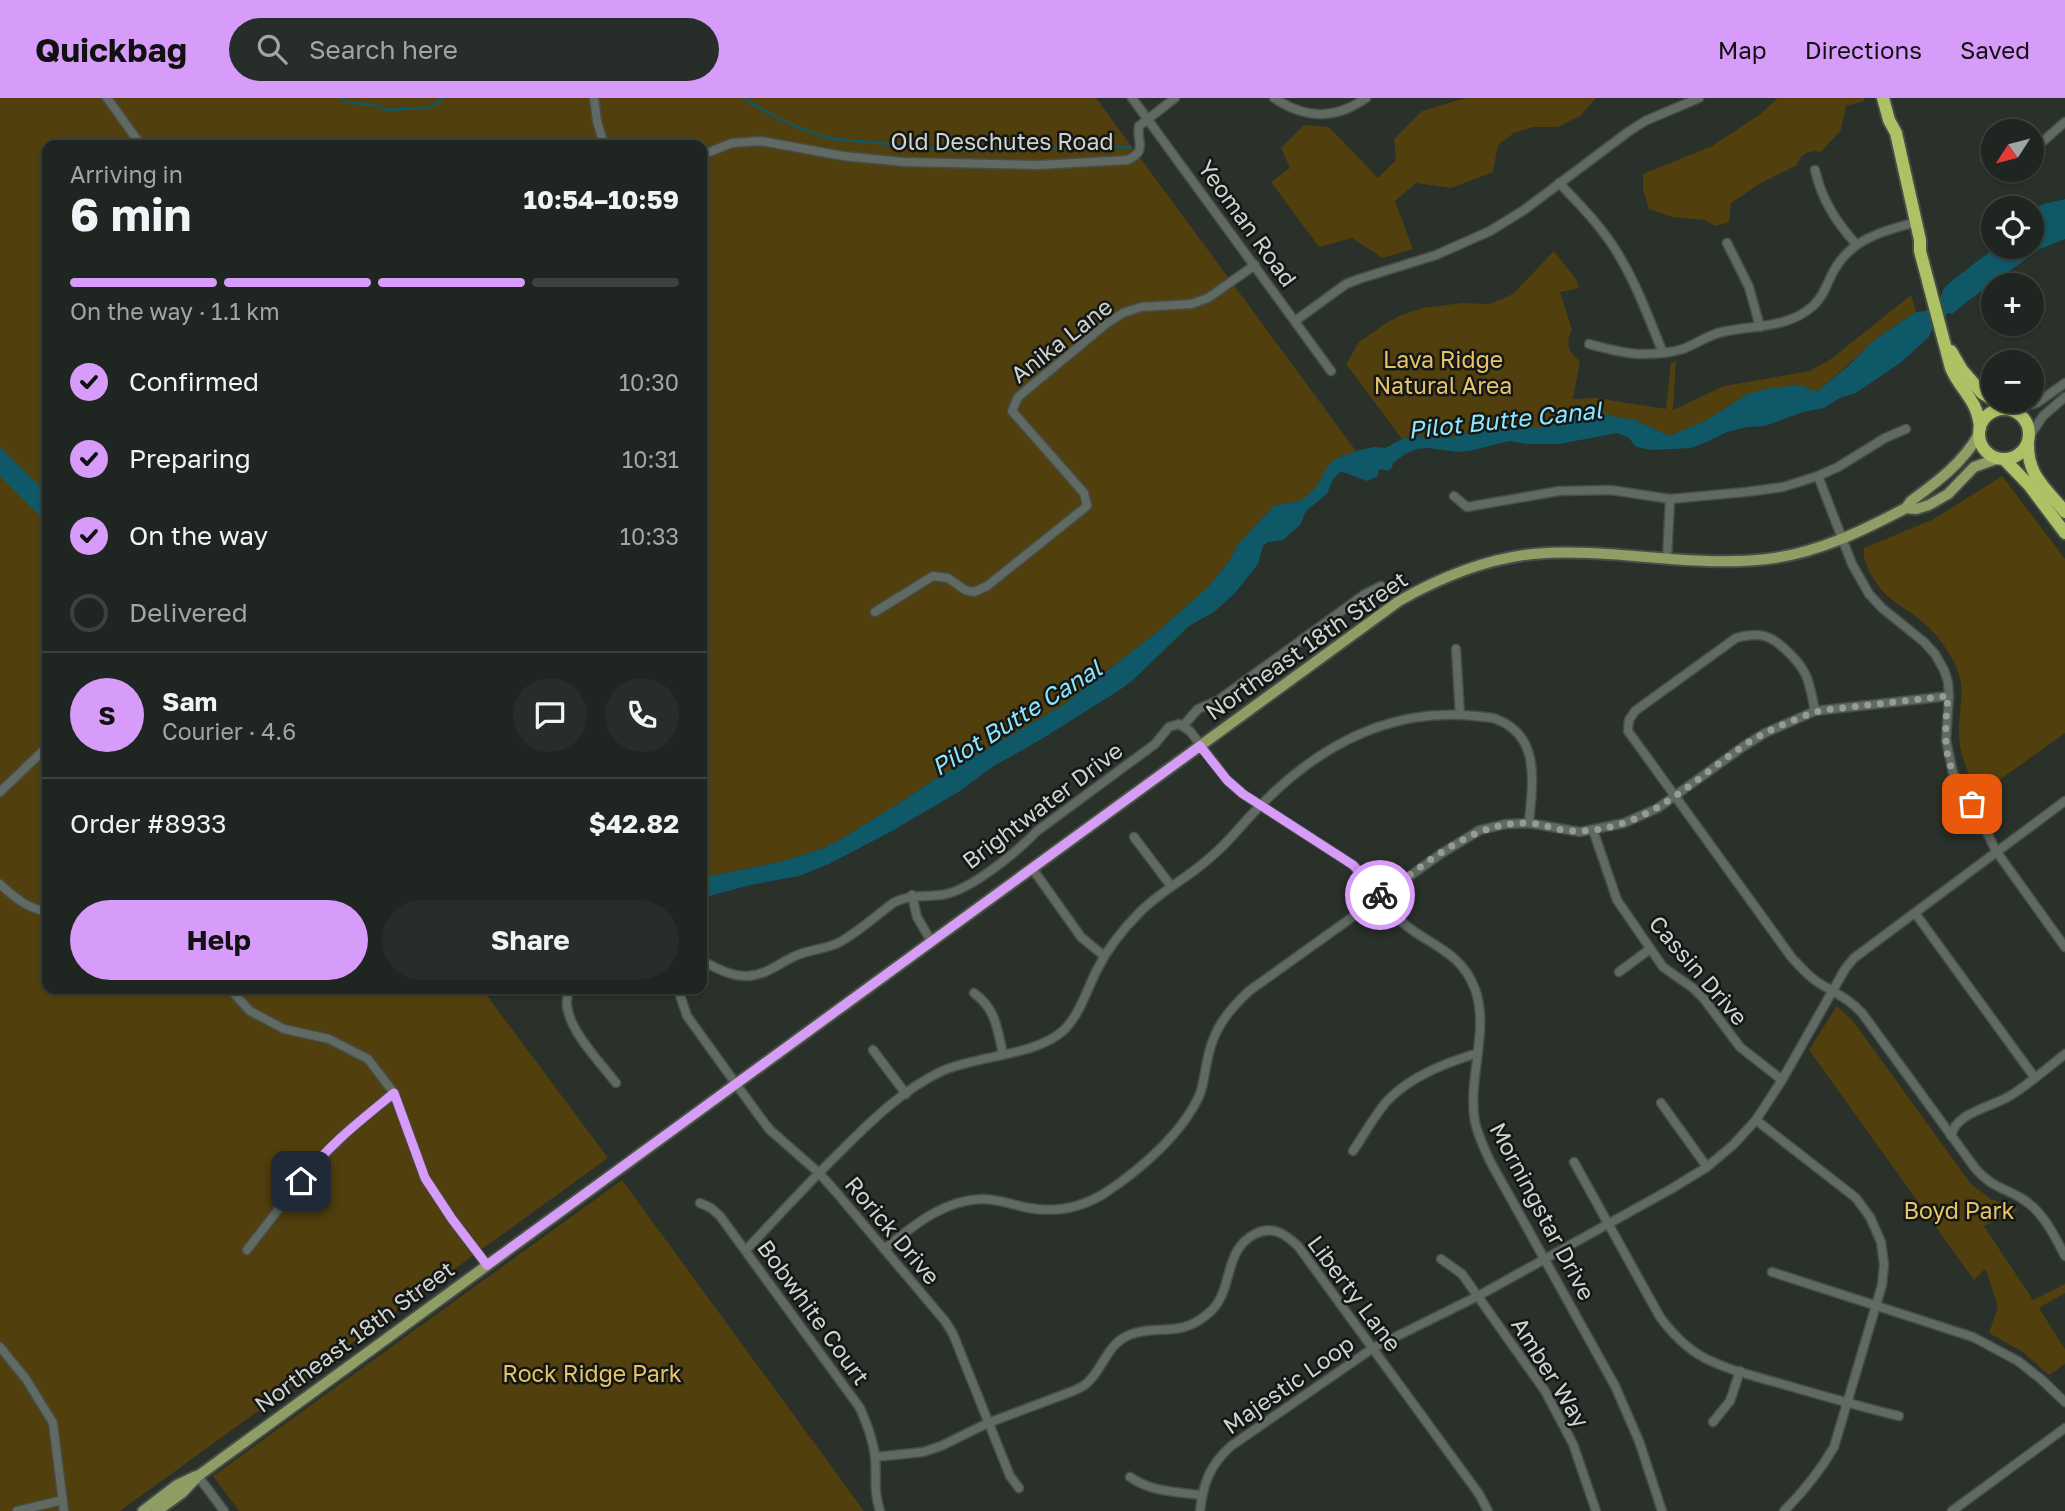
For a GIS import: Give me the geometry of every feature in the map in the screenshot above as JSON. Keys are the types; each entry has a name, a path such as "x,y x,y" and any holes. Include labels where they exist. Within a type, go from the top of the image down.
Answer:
{"highway":[{"path":"1883,98 1896,133 1932,298 1955,377 1976,406 1984,449 2002,459 2029,485 2065,533"},
{"path":"1889,120 1887,133 1913,242 1920,251"},
{"path":"1946,346 1981,392"},
{"path":"1979,431 1983,420 1992,413"},
{"path":"2016,413 2024,418 2028,426 2028,454 2032,471 2065,512"},
{"path":"2002,459 2019,455 2028,440"}],"main road":[{"name":"Northeast 18th Street","path":"157,1511 182,1493 198,1476 931,941 1388,609 1422,588 1448,575 1485,563 1534,554 1577,553 1742,561 1796,554 1842,539 1906,508 1969,452 1979,431"},
{"name":"Northeast 18th Street","path":"1906,508 1916,509 1929,505 1948,495 1974,467 2002,459"},
{"name":"Northeast 18th Street","path":"143,1511 177,1485 198,1476"}],"street":[{"path":"107,98 137,140"},
{"path":"594,98 603,140"},
{"name":"Yeoman Road","path":"1132,98 1331,371"},
{"path":"1147,119 1175,98"},
{"path":"1274,98 1287,107 1311,115 1331,114 1353,107 1366,98"},
{"path":"1295,321 1346,284 1436,255 1490,231 1524,210 1645,121 1699,98"},
{"name":"Old Deschutes Road","path":"707,153 732,143 752,141 843,156 904,162 1038,165 1128,160 1139,151 1137,130 1147,119"},
{"path":"2044,140 2065,122"},
{"path":"1815,170 1819,188 1833,216 1856,244"},
{"path":"1559,183 1602,231 1620,257 1634,283 1663,353"},
{"path":"1588,344 1638,355 1663,353 1683,349 1720,333 1791,320 1811,308 1826,289 1838,264 1856,244 1886,230 1909,224"},
{"path":"1727,243 1749,287 1760,327"},
{"name":"Anika Lane","path":"875,612 933,576 948,578 965,590 974,592 987,586 1087,506 1084,493 1012,411 1018,397 1123,313 1141,307 1191,304 1208,298 1255,265"},
{"path":"2044,398 2065,383"},
{"path":"2028,440 2043,416 2065,397"},
{"path":"1454,496 1467,507 1559,491 1611,490 1670,499 1759,491 1818,476 1906,429"},
{"path":"1818,476 1842,539 1869,594 1882,608 1918,636 1935,654 1944,670 1948,682 1946,740 1953,773 1996,851 2065,947"},
{"path":"1667,559 1670,499"},
{"name":"Brightwater Drive","path":"707,963 735,975 760,974 804,951 826,948 840,942 893,903 912,895 941,895 969,885 1155,744 1169,727 1179,724 1183,726 1198,709 1217,701 1365,594 1381,586"},
{"path":"1815,712 1802,669 1780,643 1759,635 1736,638 1635,711 1629,720 1628,731 1792,958 1805,972 1851,1001 1862,1013 1986,1180 2022,1199 2043,1217 2065,1256"},
{"path":"1456,649 1460,715"},
{"path":"884,1249 923,1219 960,1202 983,1199 1053,1211 1070,1209 1087,1203 1130,1175 1150,1158 1187,1115 1200,1093 1213,1036 1221,1020 1234,1005 1249,991 1381,896 1459,841 1480,830 1506,824 1528,823 1580,832 1625,823 1675,796 1765,733 1815,712 1948,696"},
{"path":"746,1250 868,1124 906,1094 942,1072 1035,1047 1064,1030 1076,1016 1104,956 1139,913 1213,856 1261,804 1292,776 1344,740 1365,730 1412,718 1460,715 1496,718 1512,728 1524,742 1532,761 1533,780 1528,823"},
{"path":"1183,726 1200,746"},
{"name":"Morningstar Drive","path":"1200,746 1227,780 1243,794 1353,865 1394,914 1407,926 1442,948 1466,971 1474,987 1480,1020 1474,1102 1480,1139 1629,1414 1662,1511"},
{"path":"0,792 42,752"},
{"name":"Majestic Loop","path":"1200,1511 1201,1495 1217,1459 1231,1446 1373,1348 1478,1296 1707,1167 1733,1145 1756,1120 1854,958 2065,801"},
{"name":"Cassin Drive","path":"1592,830 1617,900 1650,949 1664,967 1704,999 1740,1047 1782,1080"},
{"path":"1134,837 1171,886"},
{"path":"1032,868 1081,937 1104,956"},
{"path":"0,884 17,900 42,911"},
{"path":"912,895 917,917 931,941"},
{"path":"1915,913 2035,1079"},
{"path":"1619,972 1650,949"},
{"path":"974,993 990,1007 1003,1054"},
{"path":"235,994 250,1011 284,1030 328,1039 368,1059 394,1093 425,1178 487,1265"},
{"path":"568,994 566,1003 570,1018 579,1035 616,1083"},
{"name":"Rorick Drive","path":"679,994 687,1016 770,1130 819,1173 945,1321 953,1334 1010,1476 1019,1488"},
{"path":"873,1050 906,1094"},
{"path":"1353,1151 1386,1103 1401,1089 1422,1075 1478,1053"},
{"path":"1951,1136 1957,1124 1979,1110 2010,1097 2065,1054"},
{"path":"247,1250 308,1171 350,1129 394,1093"},
{"path":"1661,1103 1707,1167"},
{"path":"1756,1120 1856,1198 1870,1217 1881,1242 1884,1265 1882,1286 1834,1447 1803,1492 1784,1511"},
{"path":"1574,1162 1647,1297 1674,1336 1712,1362 1848,1404 1899,1416"},
{"name":"Bobwhite Court","path":"700,1203 720,1216 860,1408 870,1432 875,1457 874,1483 880,1511"},
{"name":"Liberty Lane","path":"875,1457 923,1452 941,1446 988,1423 1086,1385 1110,1351 1128,1336 1186,1327 1211,1311 1220,1300 1234,1256 1241,1244 1262,1231 1275,1230 1286,1235 1298,1246 1479,1494 1488,1511"},
{"name":"Amber Way","path":"1441,1259 1462,1274 1531,1369 1573,1444 1596,1511"},
{"path":"1772,1272 1962,1332 2018,1360 2065,1402"},
{"path":"0,1347 26,1379 53,1423 64,1511"},
{"path":"1713,1422 1730,1401 1740,1371"},
{"path":"1952,1511 2065,1428"},
{"path":"198,1476 224,1511"},
{"path":"1130,1477 1153,1489 1201,1495"},
{"path":"17,1511 63,1500"}],"green space":[{"path":"0,98 1096,98 1356,451 1335,459 1306,497 1296,502 1275,505 1238,544 1230,560 1209,586 1156,633 1063,705 943,774 838,841 783,861 707,877 707,140 42,140 42,994 486,994 608,1158 120,1511 0,1511"},
{"path":"1465,98 1596,98 1580,116 1558,127 1533,127 1514,133 1498,145 1493,172 1451,188 1416,183 1395,201 1413,249 1383,258 1352,238 1319,247 1271,182 1290,168 1281,148 1304,125 1329,127 1378,178 1396,160 1394,139 1422,111"},
{"path":"1778,98 1864,98 1864,101 1846,106 1841,130 1821,152 1806,153 1797,165 1761,183 1731,203 1729,222 1716,226 1704,220 1672,217 1649,209 1643,189 1643,174 1712,146 1759,115"},
{"name":"Lava Ridge Natural Area","path":"1554,251 1576,279 1579,288 1560,292 1572,330 1569,347 1580,361 1573,399 1596,398 1666,409 1671,363 1676,361 1673,410 1724,386 1810,371 1831,359 1911,295 1916,312 1877,339 1819,390 1813,391 1802,385 1747,394 1707,420 1669,436 1633,419 1618,418 1596,410 1566,415 1548,428 1512,427 1486,429 1449,438 1414,436 1402,439 1346,364 1359,342 1388,322 1423,308 1462,303 1490,304 1513,294"},
{"path":"2002,476 2065,559 2065,733 1980,794 1961,749 1959,733 1962,691 1959,673 1945,647 1932,631 1881,589 1865,562 1864,548 1934,519"},
{"name":"Boyd Park","path":"1837,1006 1853,1021 1971,1184 1991,1199 2019,1210 1984,1226 2033,1300 2065,1284 2065,1293 2039,1308 2065,1349 2065,1364 2049,1375 2023,1352 1989,1333 1998,1307 1986,1270 1974,1280 1809,1050"},
{"name":"Rock Ridge Park","path":"622,1180 864,1511 239,1511 213,1476"}],"water":[{"path":"2065,199 2065,239 2044,247 2044,204"},
{"path":"1981,258 2026,259 2007,273 1981,273 1981,291 1935,324 1928,338 1900,363 1856,393 1840,398 1824,408 1803,412 1765,426 1727,432 1691,448 1652,450 1636,447 1629,438 1617,433 1559,444 1509,441 1458,452 1417,449 1393,463 1392,468 1378,471 1378,476 1367,481 1340,472 1333,479 1327,494 1306,511 1300,525 1283,540 1268,542 1263,546 1258,564 1235,593 1214,612 1189,626 1118,691 992,767 960,791 829,864 799,876 707,897 707,877 783,861 838,841 943,774 1063,705 1156,633 1209,586 1230,560 1238,544 1275,505 1296,502 1306,497 1335,459 1374,447 1385,448 1414,436 1449,438 1511,426 1548,428 1566,415 1596,410 1618,418 1633,419 1669,436 1707,420 1747,394 1769,388 1802,385 1813,391 1819,390 1872,342 1909,316 1925,311 1939,301 1944,288"},
{"path":"0,447 42,488 42,518 0,476"}],"waterway":[{"path":"340,98 386,110 426,108 444,98"},
{"path":"744,98 787,123 833,139 967,151 1131,147"}],"way so far":[{"path":"1380,895 1459,841 1480,830 1506,824 1528,823 1580,832 1625,823 1666,802 1765,733 1824,710 1948,696 1947,751 1953,773 1972,804"}],"route":[{"path":"301,1181 350,1129 394,1093 425,1178 487,1265 1200,746 1227,780 1243,794 1336,852 1353,865 1380,895"}],"water label":[{"name":"Pilot Butte Canal","path":"1505,419"},
{"name":"Pilot Butte Canal","path":"1016,717"}]}
